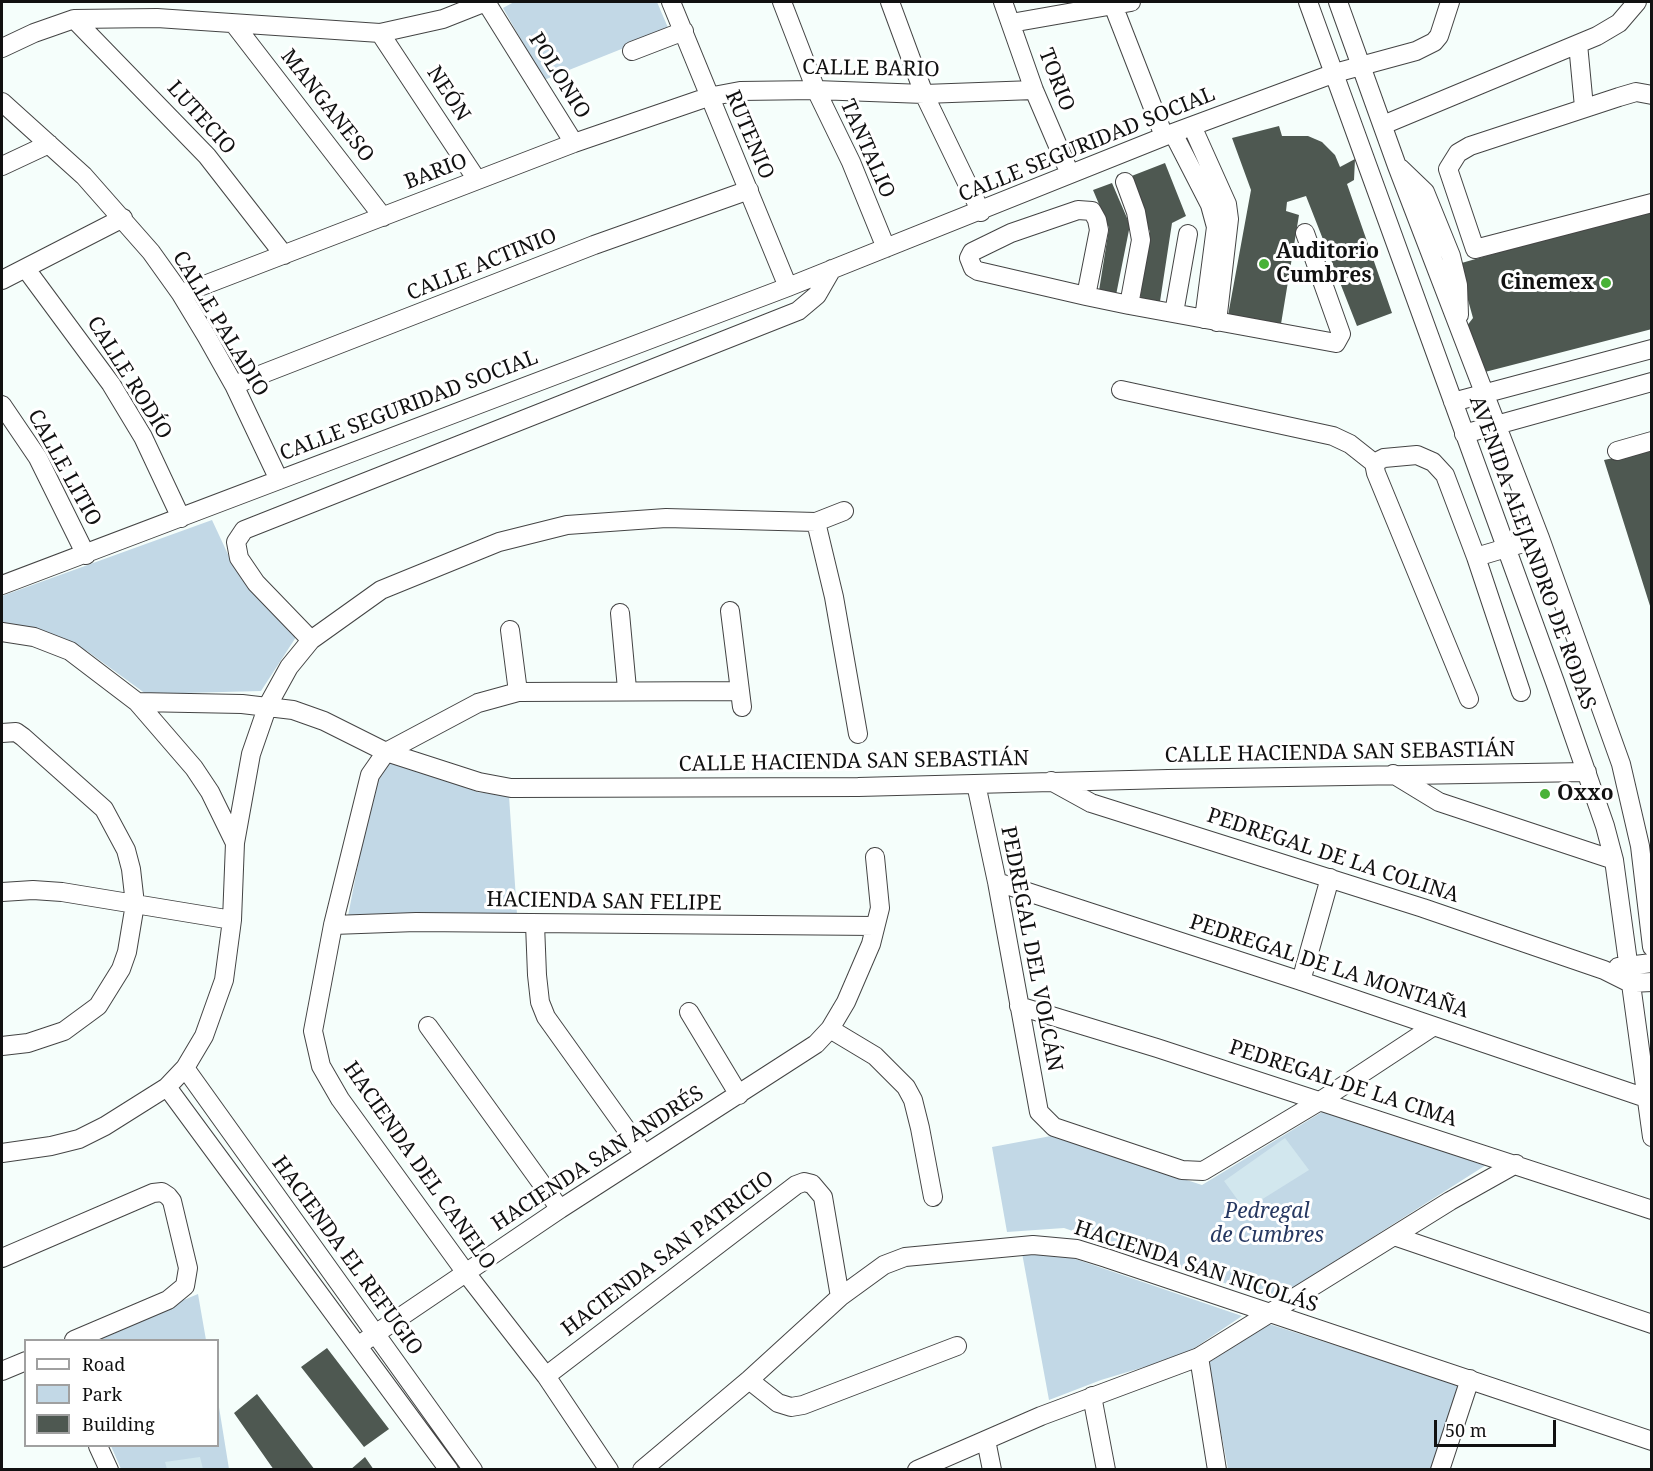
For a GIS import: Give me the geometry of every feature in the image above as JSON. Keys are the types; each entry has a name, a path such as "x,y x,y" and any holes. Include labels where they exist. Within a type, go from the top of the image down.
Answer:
{"street":[{"path":"2,48 34,33 74,19 157,18 380,33 443,19 486,2"},
{"name":"POLONIO","path":"486,2 574,143"},
{"name":"RUTENIO","path":"670,2 684,31 708,97 788,287"},
{"name":"TANTALIO","path":"782,2 816,90 851,162 886,248"},
{"path":"890,2 924,94 981,212"},
{"name":"TORIO","path":"1004,2 1034,90 1070,174"},
{"path":"1310,5 1329,2"},
{"name":"AVENIDA ALEJANDRO DE RODAS","path":"1338,2 1397,166 1540,538 1629,793 1650,912 1652,947"},
{"name":"CALLE SEGURIDAD SOCIAL","path":"2,585 788,287 981,212 1169,134 1335,73 1400,57 1434,42 1444,24 1450,2"},
{"path":"1383,125 1578,44 1619,23 1637,2"},
{"path":"1011,23 1122,3 1169,134 1210,205 1216,227 1210,320"},
{"name":"AVENIDA ALEJANDRO DE RODAS","path":"1310,5 1587,772 1614,860 1652,1137"},
{"name":"LUTECIO","path":"74,19 207,156 284,255"},
{"name":"MANGANESO","path":"234,24 383,217"},
{"path":"632,51 684,31"},
{"name":"NEÓN","path":"380,33 477,180"},
{"path":"1578,44 1584,107"},
{"name":"CALLE BARIO","path":"708,97 740,91 816,90 924,94 1034,90"},
{"path":"1475,249 1448,169 1458,153 1470,146 1584,107 1636,92 1652,94"},
{"name":"BARIO","path":"181,294 574,143 708,97"},
{"name":"CALLE PALADIO","path":"2,102 50,144 123,218 181,294 234,385 279,480"},
{"path":"1192,126 1227,204 1229,219 1210,320"},
{"path":"2,166 50,144"},
{"path":"1397,166 1425,192 1451,256 1458,285 1459,329"},
{"path":"1125,182 1136,212 1141,240 1129,305"},
{"name":"CALLE ACTINIO","path":"234,385 594,245 749,190"},
{"path":"1451,256 1652,202"},
{"path":"1086,296 1099,230 1092,211 1078,210 1011,233 972,252 969,258 973,268 978,271 1086,296 1129,305 1331,344 1339,341 1341,333 1305,233"},
{"path":"2,280 123,218"},
{"path":"1174,313 1188,234"},
{"name":"CALLE RODÍO","path":"26,269 111,384 143,437 181,518"},
{"path":"311,640 256,583 239,558 236,542 244,530 798,311 817,295 832,269"},
{"path":"1453,402 1652,349"},
{"path":"1464,434 1652,382"},
{"path":"1121,390 1333,436 1350,444 1374,463 1469,699"},
{"name":"CALLE LITIO","path":"2,405 38,458 86,555"},
{"path":"1617,452 1652,441"},
{"path":"1374,463 1384,458 1417,455 1433,462 1445,475 1476,558 1521,692"},
{"path":"2,1153 51,1146 79,1139 114,1121 167,1087 185,1068 204,1035 224,980 232,920 235,843 251,754 268,705 289,667 311,640 381,590 499,542 539,531 603,521 656,519 748,518 816,522 844,511"},
{"path":"816,522 834,597 858,734"},
{"path":"1476,558 1540,538"},
{"path":"386,752 478,704 518,692 627,689 740,699 730,611"},
{"path":"620,613 627,689"},
{"path":"510,630 518,692"},
{"path":"2,632 33,637 70,651 137,702 194,768 210,792 235,843"},
{"name":"CALLE HACIENDA SAN SEBASTIÁN","path":"137,702 268,705 324,721 386,752 478,782 512,788 858,787 1051,781 1587,772"},
{"path":"2,733 16,732 24,737 104,809 126,850 131,869 135,904 127,952 121,969 98,1006 84,1019 55,1035 28,1043 2,1047"},
{"name":"HACIENDA DEL CANELO","path":"386,752 370,775 333,925 314,1031 321,1066 340,1099 466,1273 546,1376 609,1470"},
{"path":"1393,774 1439,802 1614,860"},
{"name":"PEDREGAL DE LA COLINA","path":"1051,781 1091,803 1330,878 1604,970 1629,974"},
{"name":"PEDREGAL DEL VOLCÁN","path":"976,784 997,882 1039,1112 1045,1121 1065,1132 1194,1172 1212,1168 1320,1101"},
{"name":"HACIENDA SAN ANDRÉS","path":"359,1345 560,1209 816,1044 830,1029 846,1002 876,926 880,908 874,857"},
{"path":"1301,981 1330,878"},
{"name":"PEDREGAL DE LA MONTAÑA","path":"997,882 1301,981 1646,1098"},
{"path":"2,892 33,890 62,892 232,920"},
{"name":"HACIENDA SAN FELIPE","path":"333,925 416,922 876,926"},
{"path":"535,924 540,1002 546,1017 553,1031 644,1154"},
{"path":"1629,974 1652,963"},
{"path":"1629,974 1652,982"},
{"name":"PEDREGAL DE LA CIMA","path":"1019,1006 1516,1164 1652,1210"},
{"path":"689,1012 739,1095"},
{"path":"428,1026 560,1209"},
{"path":"1320,1101 1434,1026"},
{"path":"830,1029 874,1056 906,1087 918,1119 933,1197"},
{"name":"HACIENDA EL REFUGIO","path":"185,1068 473,1470"},
{"name":"HACIENDA EL REFUGIO","path":"167,1087 449,1470"},
{"path":"917,1470 1092,1396 1199,1358 1394,1236 1516,1164"},
{"name":"HACIENDA SAN PATRICIO","path":"546,1376 796,1185 804,1182 812,1184 823,1197 840,1297"},
{"path":"2,1258 153,1193 162,1192 168,1196 172,1201 188,1268 185,1286 168,1300 79,1339"},
{"path":"1394,1236 1652,1324"},
{"name":"HACIENDA SAN NICOLÁS","path":"642,1470 749,1380 840,1297 884,1265 905,1257 1033,1245 1087,1252 1652,1441"},
{"path":"749,1380 778,1403 791,1407 803,1405 957,1346"},
{"path":"1199,1358 1217,1470"},
{"path":"2,1371 24,1362"},
{"path":"1440,1470 1470,1379"},
{"path":"1092,1396 1106,1470"},
{"path":"986,1440 993,1470"},
{"path":"98,1447 109,1470"}],"green space":[{"path":"514,2 657,2 669,30 544,80 503,8"},
{"path":"212,520 232,563 298,634 261,691 146,694 87,651 27,627 2,623 2,596"},
{"path":"389,751 477,792 509,796 517,914 348,916 378,761"},
{"name":"Pedregal de Cumbres","path":"1322,1112 1486,1165 1274,1300 1064,1228 1007,1232 992,1147 1051,1136 1202,1185"},
{"name":"Pedregal de Cumbres","path":"1022,1253 1061,1254 1242,1316 1184,1355 1101,1380 1049,1400"},
{"path":"198,1294 206,1339 90,1339"},
{"path":"1269,1324 1458,1385 1431,1469 1228,1469 1208,1363"},
{"path":"219,1407 229,1469 121,1469 111,1447 219,1447"}],"shaded area":[{"path":"1285,1138 1309,1170 1245,1210 1224,1181"},
{"path":"200,1457 203,1469 167,1469 165,1462"}],"building":[{"name":"Auditorio Cumbres","path":"1279,126 1282,136 1308,136 1322,142 1335,155 1340,167 1355,159 1354,180 1347,184 1392,313 1357,326 1306,196 1287,202 1286,211 1299,215 1280,330 1227,321 1251,190 1232,138"},
{"path":"1165,163 1186,216 1172,223 1159,308 1139,306 1150,232 1129,177"},
{"path":"1112,183 1130,225 1115,300 1098,297 1109,228 1093,190"},
{"path":"1652,209 1652,329 1481,373 1466,327 1473,318 1458,264"},
{"path":"1652,450 1652,609 1651,609 1604,460"},
{"path":"327,1348 389,1429 364,1447 301,1367"},
{"path":"257,1394 315,1470 274,1470 234,1413"},
{"path":"365,1457 374,1470 350,1470"}],"place":[{"name":"Auditorio Cumbres","path":"1264,264"},
{"name":"Cinemex","path":"1606,283"},
{"name":"Oxxo","path":"1545,794"}]}
